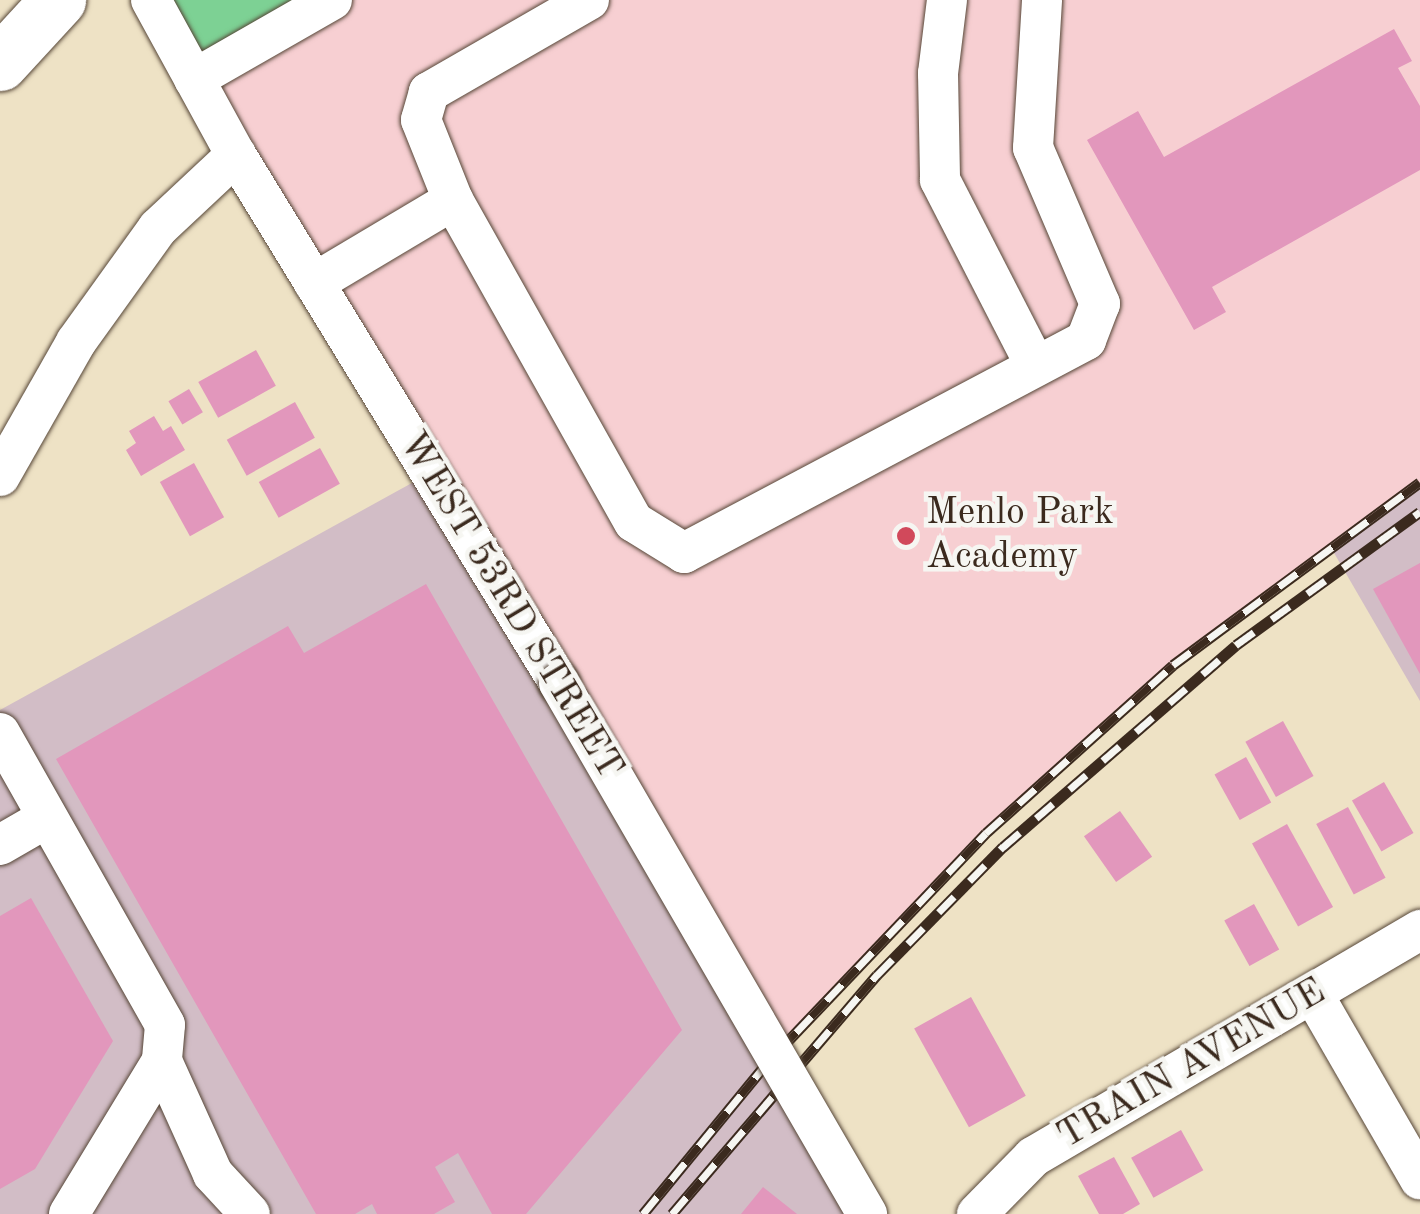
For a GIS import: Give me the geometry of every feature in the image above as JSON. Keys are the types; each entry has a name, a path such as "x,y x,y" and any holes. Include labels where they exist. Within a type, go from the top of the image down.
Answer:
{"street":[{"name":"WEST 53RD STREET","path":"151,0 236,156 559,683 866,1214"},
{"path":"194,78 332,0"},
{"path":"589,0 429,92 421,120 453,200 634,522 684,552 1086,340 1100,304 1033,148 1042,0"},
{"path":"948,0 938,72 940,180 1035,364"},
{"path":"0,476 76,342 158,228 236,156"},
{"path":"314,283 453,200"},
{"path":"0,733 165,1025 162,1061 70,1214"},
{"path":"0,845 46,819"},
{"name":"TRAIN AVENUE","path":"977,1214 1034,1157 1420,930"},
{"path":"1313,994 1420,1179"},
{"path":"162,1061 213,1174 250,1214"}],"shaded area":[{"name":"Menlo Park Academy","path":"332,0 1420,0 1420,482 1143,691 985,833 773,1056 194,79"},
{"path":"430,473 867,1214 0,1214 0,710"},
{"path":"1420,482 1420,701 1330,546"}],"green space":[{"path":"151,0 332,0 194,79"}],"building":[{"path":"1394,29 1412,61 1398,68 1420,106 1420,170 1212,287 1226,312 1194,330 1087,140 1138,111 1164,157"},
{"path":"256,350 276,386 218,418 198,382"},
{"path":"189,389 203,412 182,425 168,401"},
{"path":"295,402 315,438 247,476 227,440"},
{"path":"154,416 163,431 171,426 185,450 141,476 126,450 136,443 129,431"},
{"path":"320,448 340,484 279,518 259,482"},
{"path":"194,463 224,517 190,536 160,482"},
{"path":"1420,563 1420,674 1373,589"},
{"path":"426,584 682,1030 526,1214 492,1214 458,1153 435,1167 455,1202 434,1214 377,1214 372,1204 355,1214 316,1214 56,759 288,626 304,653"},
{"path":"1283,721 1314,776 1276,797 1245,742"},
{"path":"1246,757 1271,802 1240,820 1215,774"},
{"path":"1384,782 1414,833 1381,852 1352,801"},
{"path":"1348,807 1386,878 1354,895 1316,824"},
{"path":"1120,811 1152,857 1116,882 1084,836"},
{"path":"1287,824 1333,907 1298,926 1252,843"},
{"path":"31,898 113,1041 35,1169 0,1189 0,916"},
{"path":"1254,904 1279,949 1249,966 1224,920"},
{"path":"971,997 1026,1096 969,1127 914,1029"},
{"path":"1181,1130 1203,1170 1153,1198 1131,1158"},
{"path":"1114,1157 1140,1204 1123,1214 1099,1214 1078,1176"},
{"path":"763,1187 797,1214 741,1214"}],"railway":[{"path":"643,1214 766,1064 986,833 1173,665 1420,482"},
{"path":"672,1214 877,975 1003,847 1236,645 1420,512"}],"place":[{"name":"Menlo Park Academy","path":"906,536"}]}
